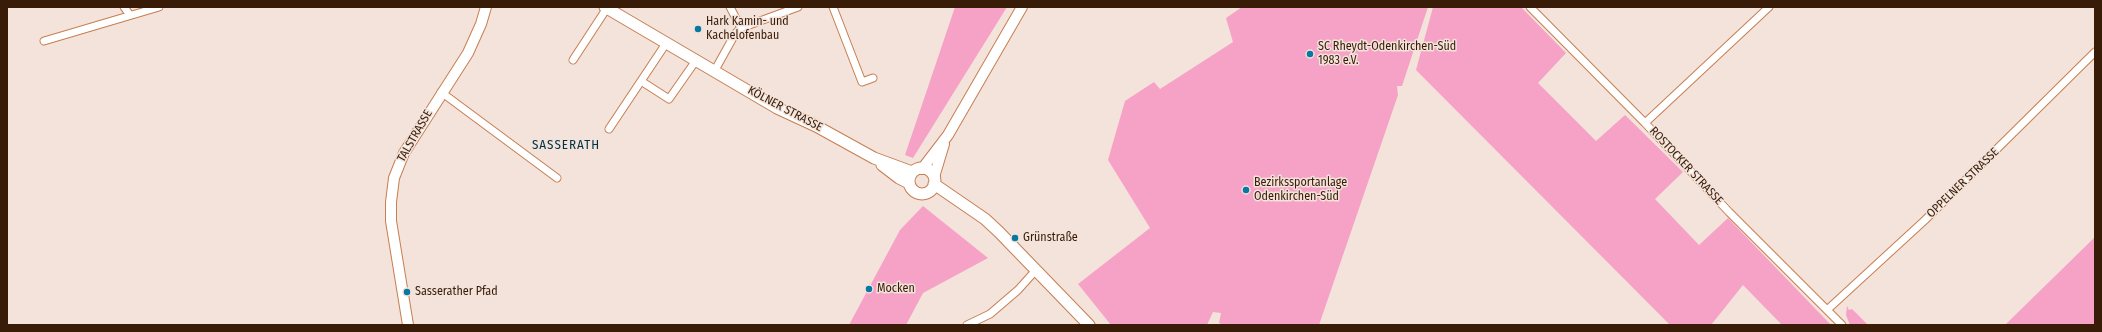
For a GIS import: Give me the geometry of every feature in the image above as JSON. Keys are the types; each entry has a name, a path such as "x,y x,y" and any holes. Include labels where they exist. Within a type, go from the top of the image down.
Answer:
{"main road":[{"name":"KÖLNER STRASSE","path":"606,8 697,59 777,108 816,126 874,158 898,178 930,171 934,181 985,220 1036,270 1088,325"},
{"name":"KÖLNER STRASSE","path":"914,175 916,192 927,193 985,220"},
{"path":"927,193 934,181"}],"street":[{"path":"124,7 130,15"},
{"path":"44,41 159,7"},
{"name":"TALSTRASSE","path":"408,325 391,221 395,175 404,153 474,40 486,7"},
{"path":"730,7 741,28"},
{"path":"715,70 735,34 741,28 798,7"},
{"path":"832,7 862,82 873,78"},
{"path":"914,175 948,135 1022,7"},
{"name":"ROSTOCKER STRASSE","path":"1530,7 1645,123 1728,212 1842,325"},
{"path":"1645,123 1769,7"},
{"name":"KÖLNER STRASSE","path":"573,60 606,8"},
{"path":"609,129 667,42"},
{"name":"OPPELNER STRASSE","path":"1827,310 1925,220 2095,52"},
{"path":"641,81 669,99 697,59"},
{"path":"441,92 557,178"},
{"path":"934,181 948,135"},
{"path":"967,325 990,314 1018,290 1036,270"},
{"path":"979,319 985,325"}],"shaded area":[{"path":"955,7 1007,7 913,158 905,155"},
{"name":"Bezirkssportanlage Odenkirchen-Süd","path":"1242,7 1428,7 1402,86 1397,86 1398,95 1319,325 1224,325 1219,323 1221,313 1213,312 1207,325 1111,325 1078,284 1150,228 1108,160 1125,101 1154,82 1160,89 1233,42 1226,18"},
{"path":"1433,7 1521,7 1566,53 1538,83 1596,141 1625,115 1683,172 1655,199 1699,245 1728,218 1831,325 1782,325 1743,285 1711,325 1670,325 1416,70"},
{"path":"923,206 988,258 923,293 906,325 849,325 900,230"},
{"path":"2095,237 2095,325 2005,325"},
{"path":"1847,306 1849,310 1852,309 1868,325 1850,325 1846,315"}],"place":[{"name":"Hark Kamin- und Kachelofenbau","path":"698,29"},
{"name":"SC Rheydt-Odenkirchen-Süd 1983 e.V.","path":"1310,54"},
{"name":"Bezirkssportanlage Odenkirchen-Süd","path":"1246,190"},
{"name":"Grünstraße","path":"1015,238"},
{"name":"Mocken","path":"869,289"},
{"name":"Sasserather Pfad","path":"407,292"}],"district":[{"name":"SASSERATH","path":"566,145"}]}
